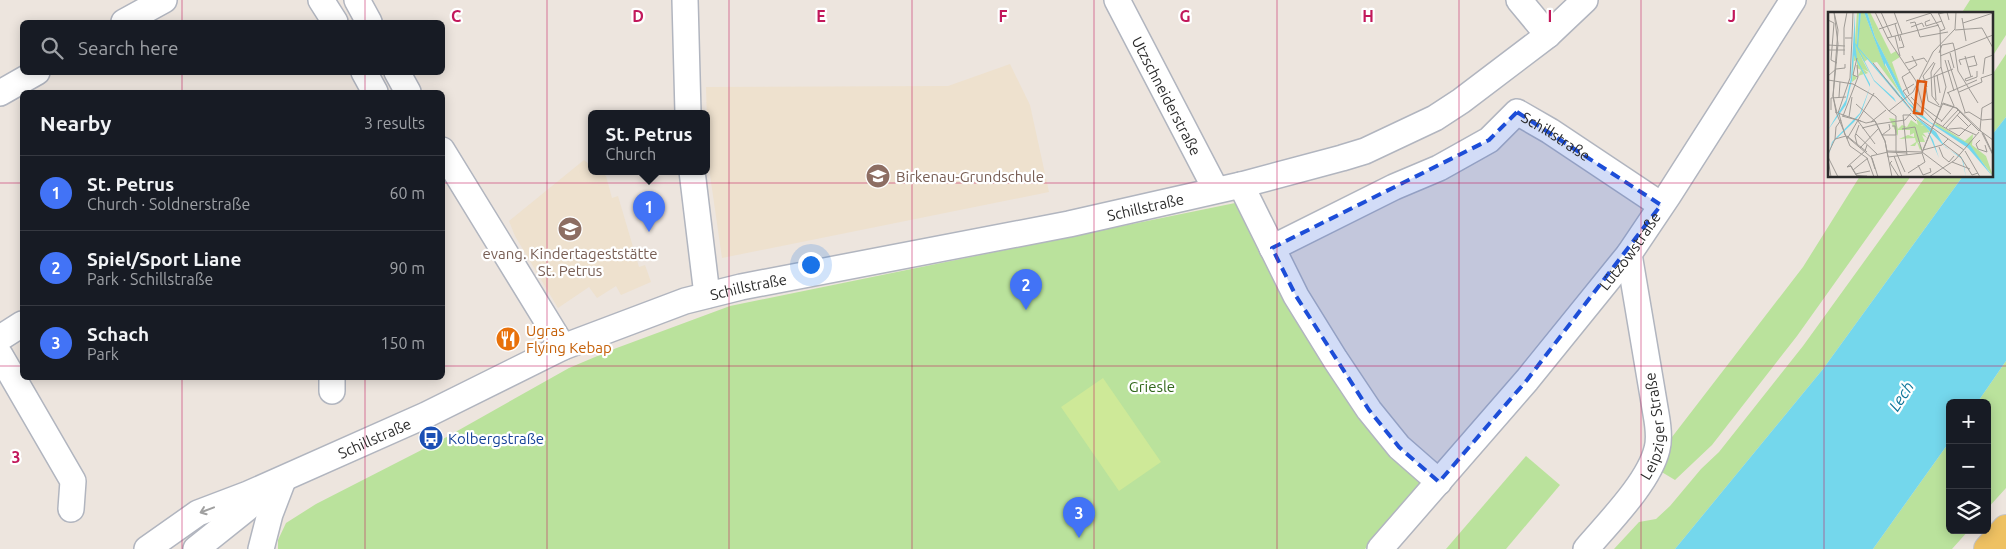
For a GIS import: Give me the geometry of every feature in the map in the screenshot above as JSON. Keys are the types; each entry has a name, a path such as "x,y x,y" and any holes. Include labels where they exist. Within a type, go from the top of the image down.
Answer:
{"main road":[{"path":"1988,549 2006,529"}],"street":[{"path":"128,20 164,0"},
{"path":"321,0 334,20"},
{"path":"356,0 368,20"},
{"path":"685,0 688,110"},
{"name":"Utzschneiderstraße","path":"1117,0 1216,190"},
{"path":"1519,0 1548,35"},
{"name":"Schillstraße","path":"148,549 198,513 248,494 453,403 563,347 676,304 740,286 1069,224 1241,185 1365,151 1435,118 1461,101 1548,35 1584,0"},
{"name":"Lützowstraße","path":"1380,549 1527,380 1628,254 1793,0"},
{"path":"0,93 31,75"},
{"path":"366,75 374,90"},
{"name":"Schillstraße","path":"1272,248 1385,192 1439,168 1489,140 1517,112 1550,131 1661,205"},
{"path":"445,155 563,347"},
{"path":"692,175 707,295"},
{"path":"1241,185 1296,296 1335,359 1369,410 1399,447 1439,482"},
{"name":"Leipziger Straße","path":"1586,549 1642,481 1658,448 1659,432 1628,254"},
{"path":"0,338 20,325"},
{"path":"0,355 73,481 71,509"},
{"path":"261,549 270,514 284,478"},
{"name":"Schillstraße","path":"196,549 284,478"}],"highlighted area":[{"path":"1517,112 1661,205 1527,380 1439,482 1399,447 1369,410 1296,296 1272,248 1489,140"}],"shaded area":[{"name":"Birkenau-Grundschule","path":"1010,64 1030,105 1049,192 722,258 710,175 710,110 707,110 706,87 948,86"},
{"name":"evang. Kindertageststätte St. Petrus","path":"584,160 588,163 588,175 605,175 612,198 618,196 639,267 645,265 651,282 621,295 616,286 597,298 589,287 558,308 515,236 509,221"}],"green space":[{"path":"1970,0 2006,0 2006,35 1994,54 1994,12 1962,12"},
{"path":"2006,54 2006,117 1994,132 1994,72"},
{"path":"1859,178 1910,178 1797,336 1712,445 1675,480 1660,471 1672,437 1803,267"},
{"path":"1925,178 1962,178 1823,369 1675,549 1614,549 1639,522 1656,519 1670,506 1701,469 1719,452 1803,346"},
{"name":"Griesle","path":"1240,202 1422,479 1418,490 1365,549 278,549 278,540 286,523 316,504 443,439 569,368 614,349 730,306"},
{"path":"2006,361 2006,488 1991,505 1991,399 1980,399"},
{"path":"1103,378 1161,462 1119,491 1061,407"},
{"path":"1946,447 1946,534 1965,534 1952,549 1873,549"},
{"path":"1526,456 1560,485 1506,549 1446,549"}],"water":[{"name":"Lech","path":"2006,117 2006,361 1980,399 1946,399 1946,447 1873,549 1675,549 1823,369 1962,178 1994,178 1994,132"}],"place":[{"name":"Birkenau-Grundschule","path":"878,176"},
{"name":"evang. Kindertageststätte St. Petrus","path":"570,229"},
{"name":"St. Petrus","path":"649,232"},
{"name":"Spiel/Sport Liane","path":"1026,310"},
{"name":"Ugras Flying Kebap","path":"508,339"},
{"name":"Kolbergstraße","path":"431,438"},
{"name":"Schach","path":"1079,538"}]}
